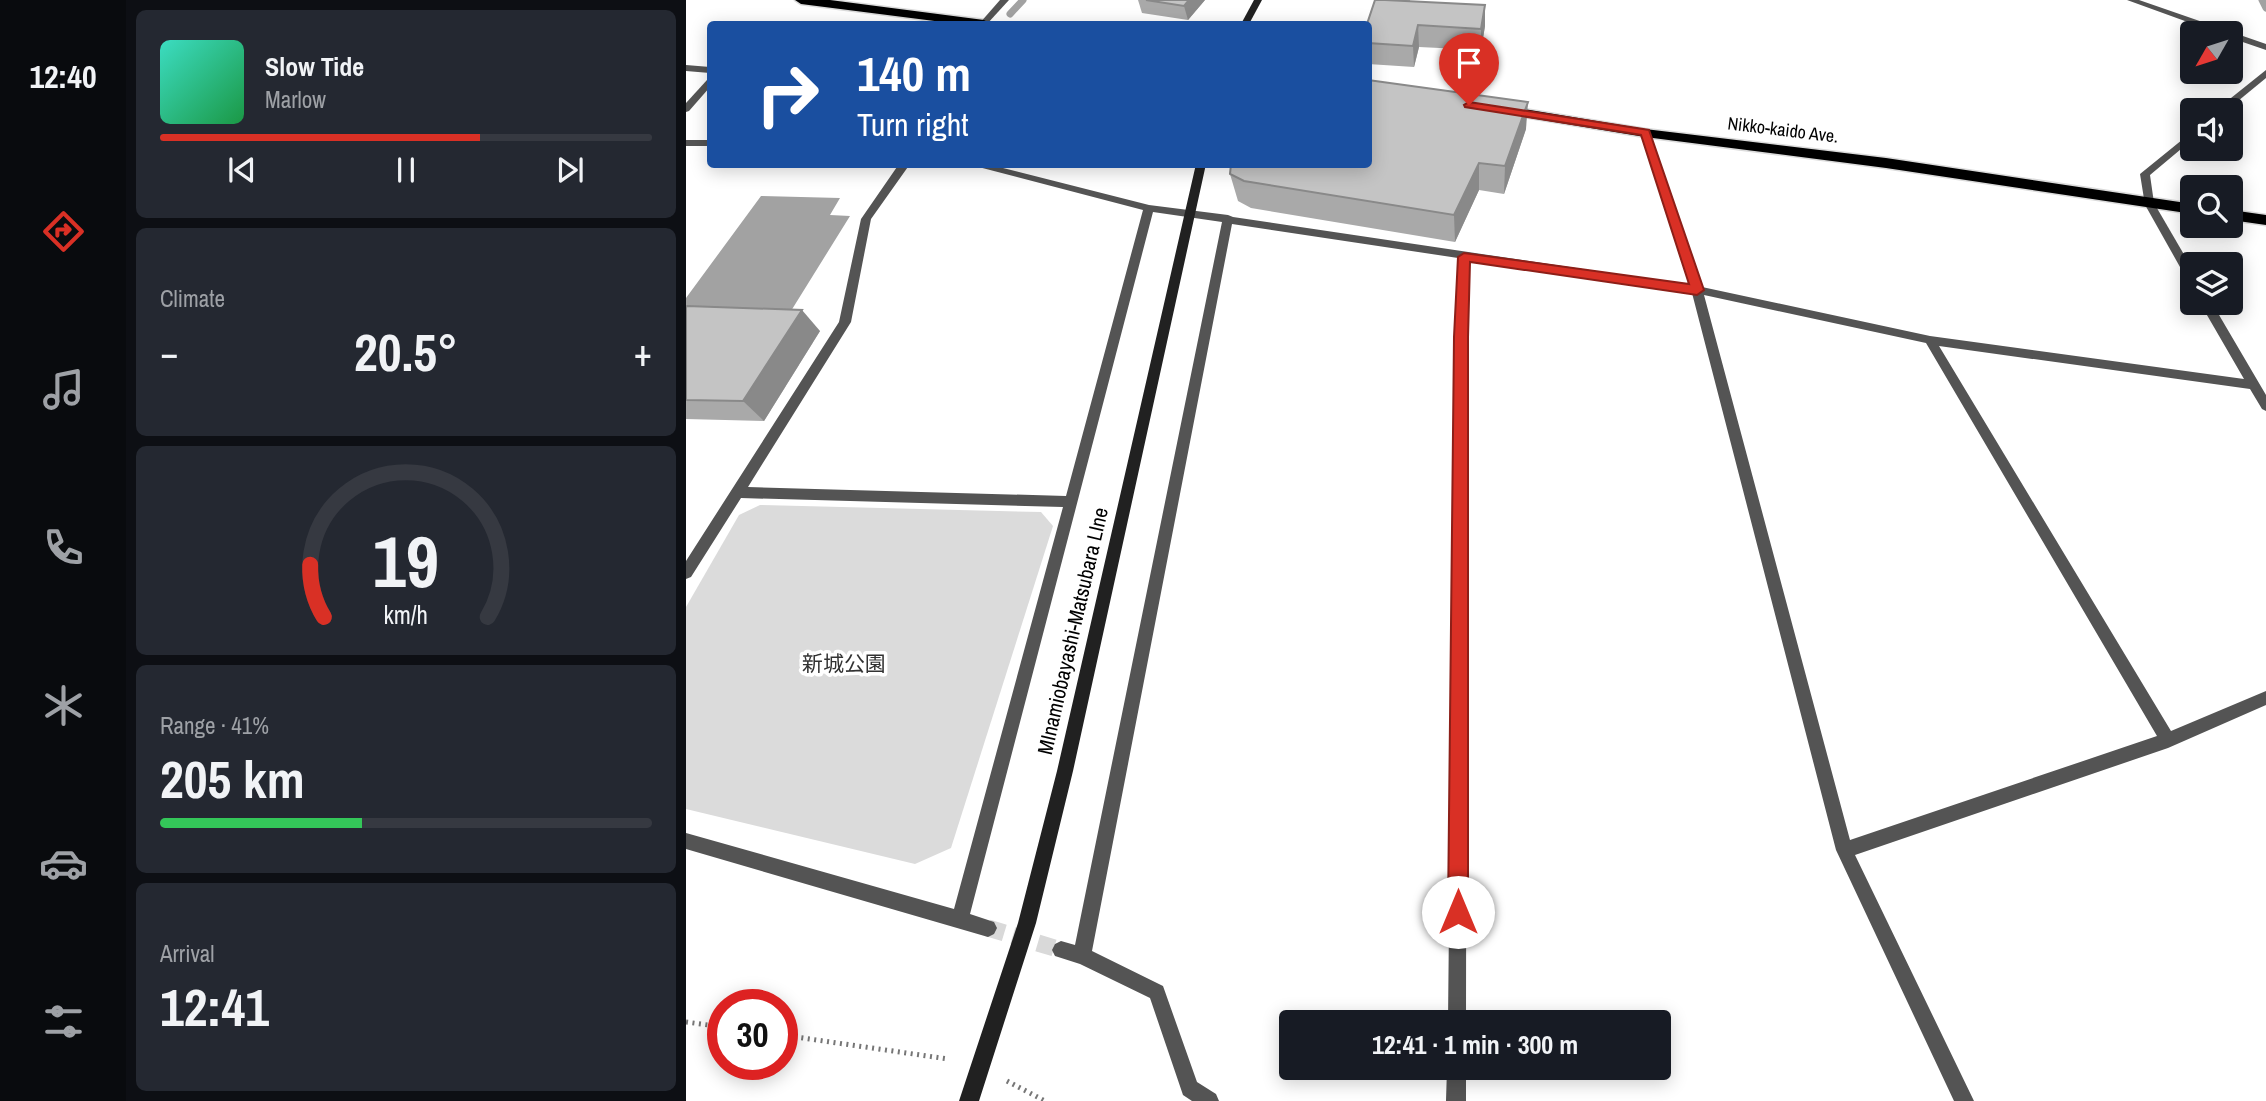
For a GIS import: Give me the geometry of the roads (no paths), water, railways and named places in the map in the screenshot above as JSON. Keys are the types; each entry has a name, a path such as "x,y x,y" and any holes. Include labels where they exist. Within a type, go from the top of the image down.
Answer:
{"highway":[{"path":"801,0 960,21"},
{"name":"Nikko-kaido Ave.","path":"1487,108 1645,133 1886,163 2180,207"},
{"path":"2243,217 2266,220"}],"main road":[{"path":"1247,21 1258,0"},
{"name":"MInamiobayashi-Matsubara LIne","path":"969,1101 1027,923 1065,771 1200,168"}],"street":[{"path":"986,21 1005,0"},
{"path":"2131,0 2192,21"},
{"path":"2244,39 2266,47"},
{"path":"686,68 707,70"},
{"path":"2236,98 2266,73"},
{"path":"686,108 707,85"},
{"path":"1645,133 1697,290 1844,850 1964,1101"},
{"path":"686,143 707,143"},
{"path":"2180,145 2145,174 2149,203 2180,257"},
{"path":"686,573 845,322 866,219 902,168"},
{"path":"988,168 1149,208 1190,212 1464,257 1697,290 1930,340 2252,385"},
{"path":"960,920 1149,208"},
{"path":"1082,956 1228,218"},
{"path":"1457,1010 1461,351 1464,257"},
{"path":"2213,315 2266,407"},
{"path":"1930,340 2168,740"},
{"path":"737,492 1071,502"},
{"path":"1844,850 2168,740 2266,698"},
{"path":"686,841 988,928"},
{"path":"1061,950 1082,956 1157,992 1190,1088 1209,1101"},
{"path":"1457,1080 1457,1101"}],"waterway":[{"path":"1010,14 1023,0"},
{"path":"2262,0 2266,8"}],"tunnel":[{"path":"988,928 1061,950"}],"park label":[{"name":"新城公園","path":"844,664"}]}
